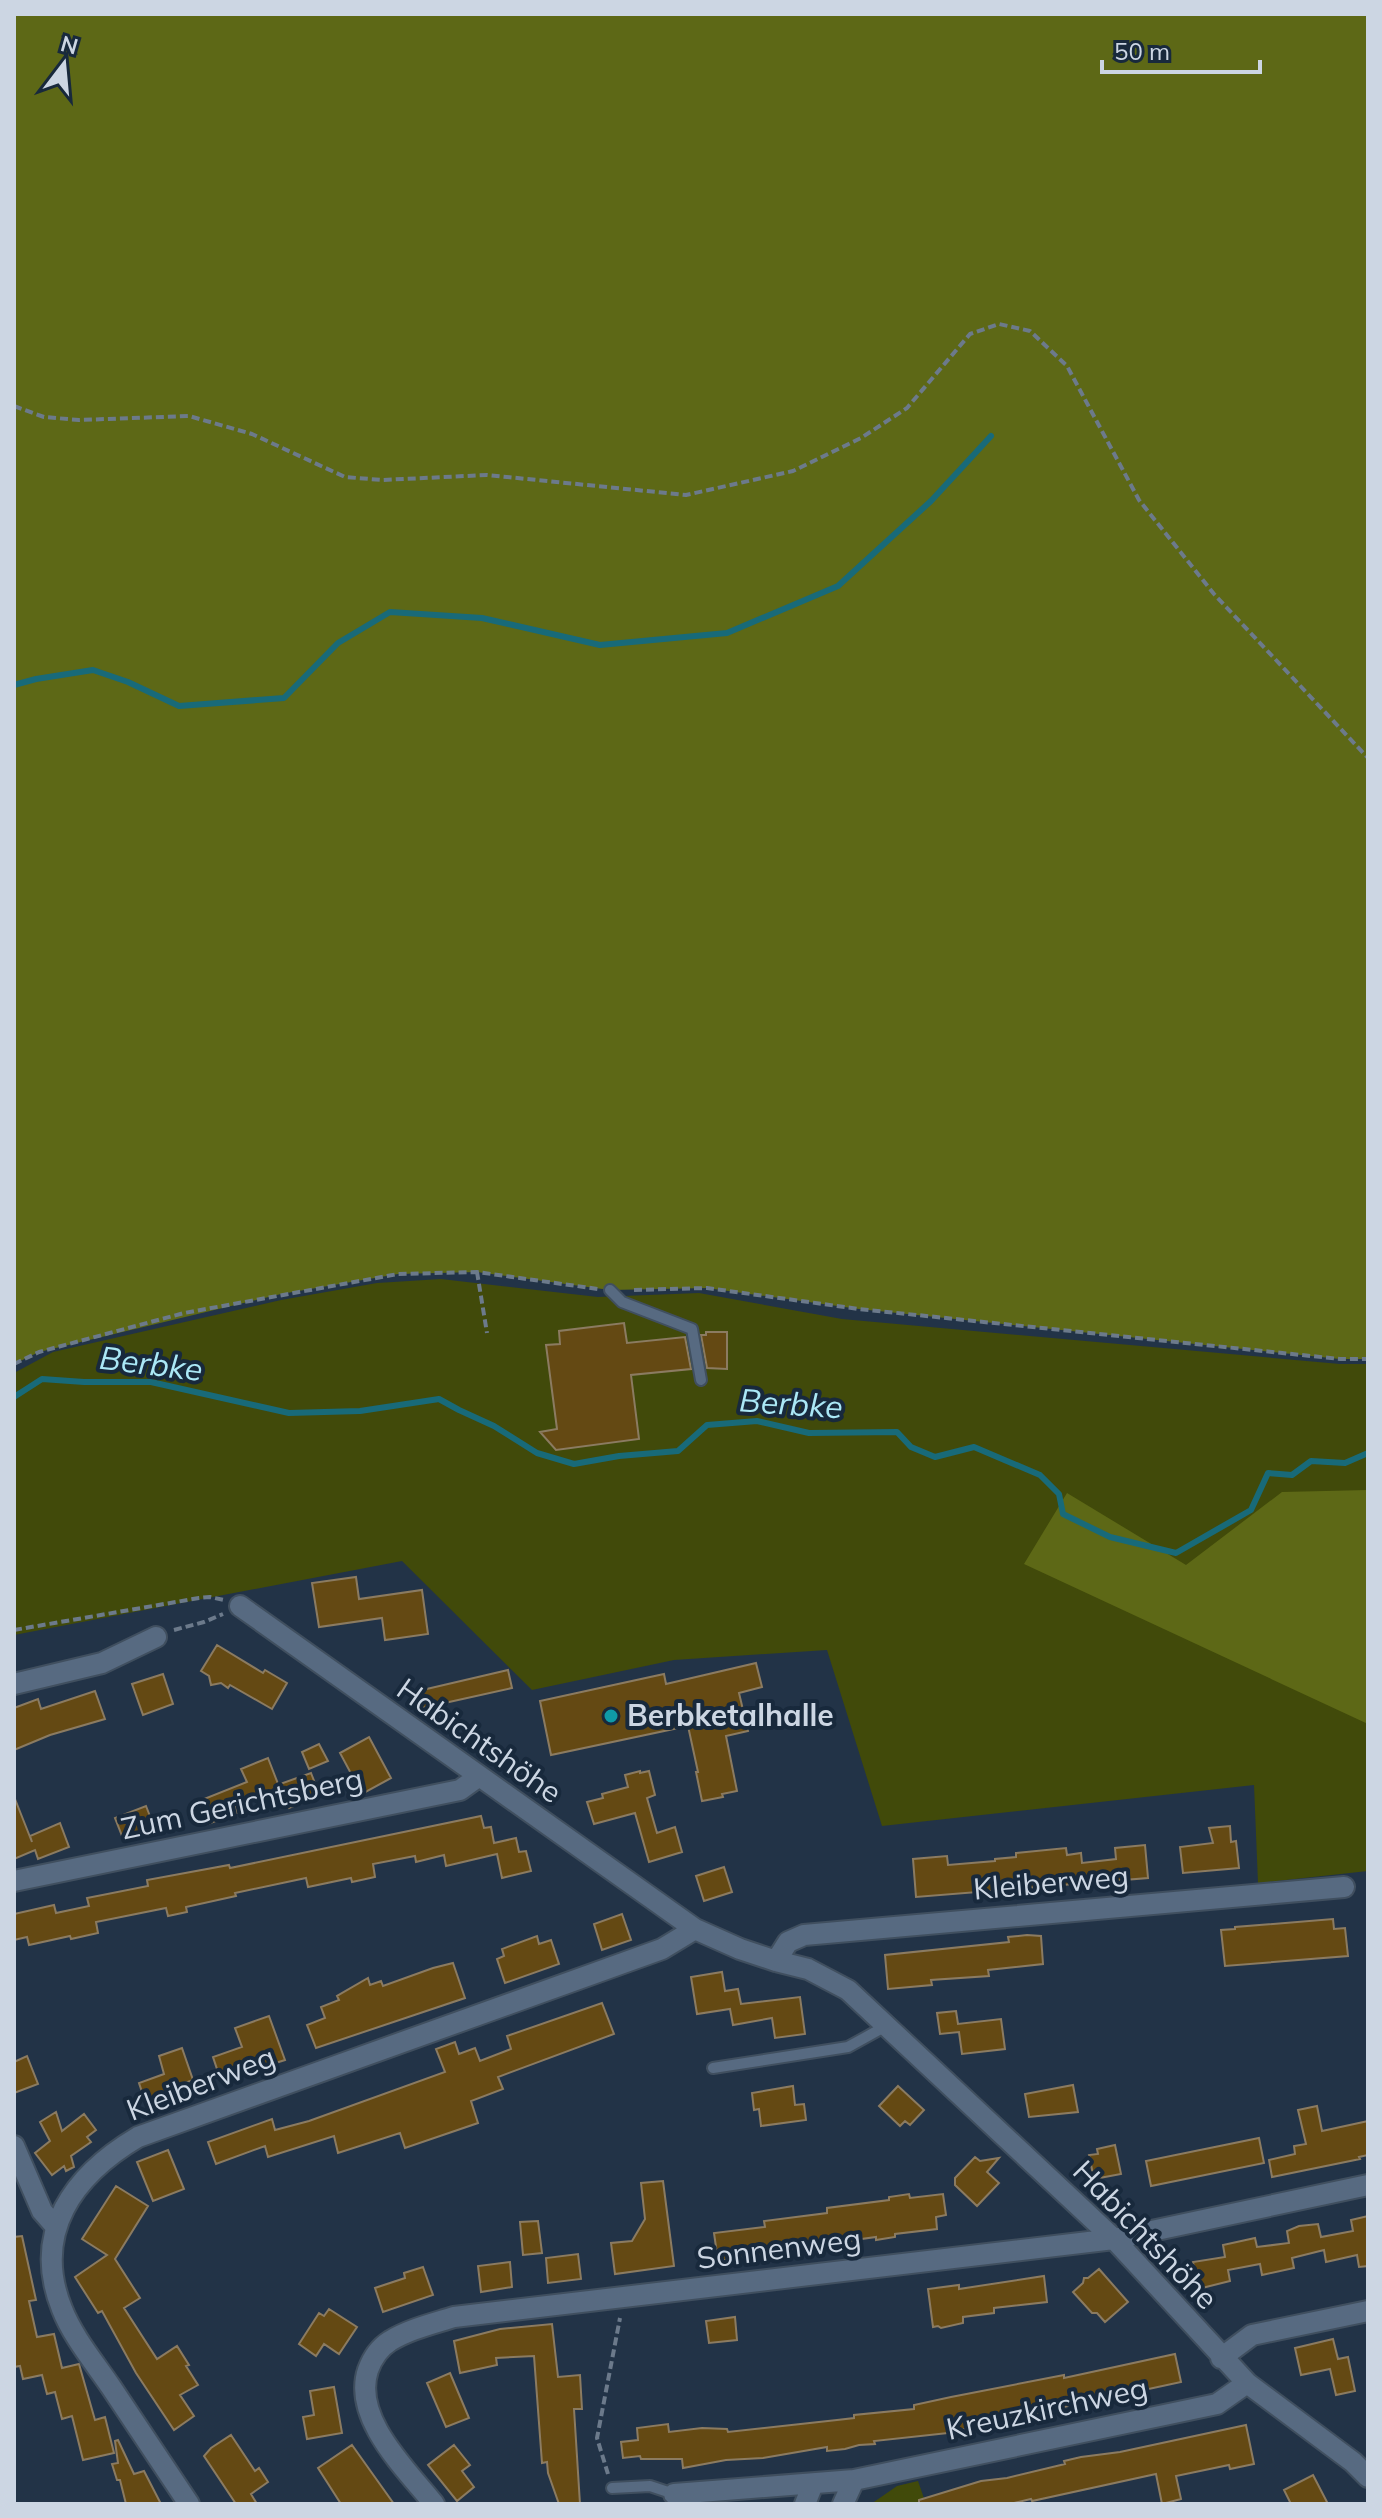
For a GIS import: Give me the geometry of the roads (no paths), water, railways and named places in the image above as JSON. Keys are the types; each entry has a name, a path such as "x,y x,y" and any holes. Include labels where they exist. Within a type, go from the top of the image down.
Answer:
{"street":[{"name":"Habichtshöhe","path":"240,1606 695,1929 719,1941 808,1969 848,1990 1114,2239 1247,2383 1363,2464"},
{"path":"14,1684 102,1663 156,1637"},
{"name":"Zum Gerichtsberg","path":"14,1881 460,1790 478,1777"},
{"name":"Kleiberweg","path":"776,1961 788,1942 804,1935 1344,1887"},
{"name":"Kleiberweg","path":"189,2504 69,2323 55,2287 52,2247 56,2227 70,2197 89,2173 138,2137 662,1949 695,1929"},
{"path":"14,2147 42,2211 56,2227"},
{"name":"Sonnenweg","path":"434,2504 377,2430 367,2408 363,2385 372,2359 386,2343 411,2330 454,2317 1114,2239 1368,2185"},
{"path":"1221,2358 1252,2335 1368,2311"},
{"name":"Kreuzkirchweg","path":"674,2494 854,2480 1217,2404 1247,2383"},
{"path":"843,2504 854,2480"},
{"path":"805,2504 813,2484"}],"lane":[{"path":"610,1290 622,1302 692,1329 701,1380"},
{"path":"713,2068 848,2047 886,2026"},
{"name":"Kreuzkirchweg","path":"612,2488 650,2486 674,2494"}],"waterway":[{"path":"14,685 93,670 128,682 179,706 284,698 338,643 390,612 482,618 600,645 727,633 838,586 931,501 991,436"},
{"name":"Berbke","path":"14,1397 42,1379 151,1382 289,1413 360,1411 439,1399 494,1426 537,1453 574,1464 678,1451 707,1425 757,1421 809,1433 897,1432 911,1447 935,1457 974,1447 1040,1475 1059,1494 1063,1514 1110,1537 1176,1553 1251,1510 1268,1473 1292,1475 1311,1461 1345,1463 1368,1453"}],"place":[{"name":"Berbketalhalle","path":"611,1716"}]}
